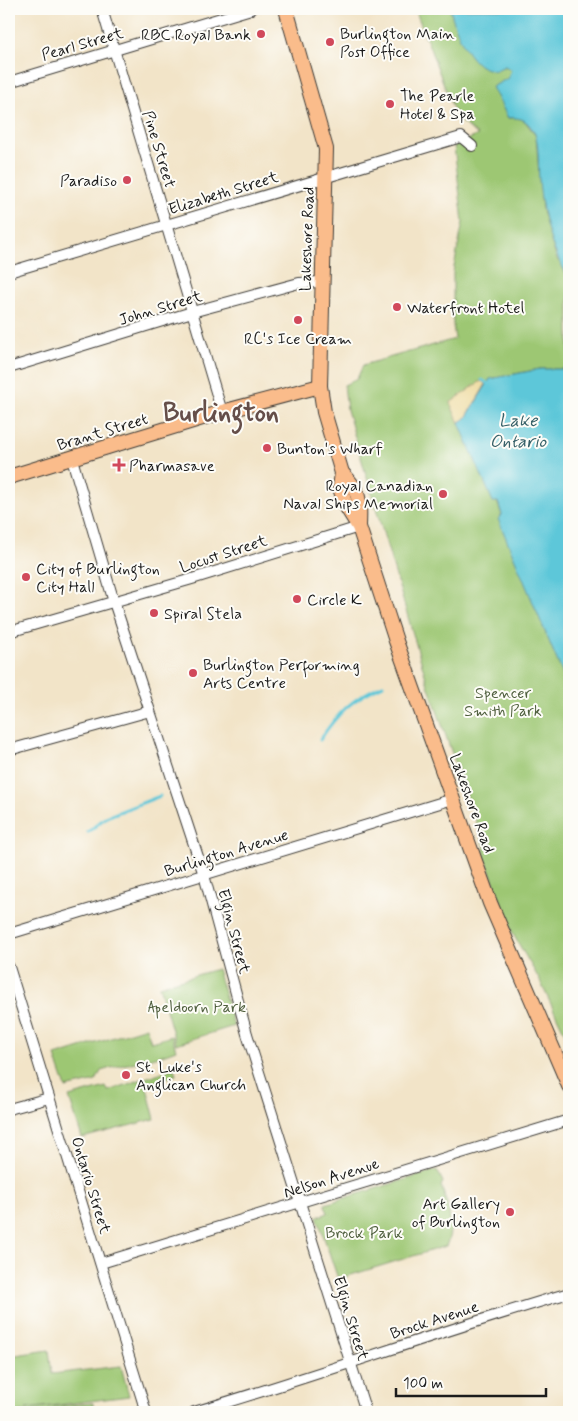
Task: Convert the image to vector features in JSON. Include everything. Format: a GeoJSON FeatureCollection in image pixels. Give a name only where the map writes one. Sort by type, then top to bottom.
{"type":"FeatureCollection","features":[{"type":"Feature","properties":{"kind":"main road","name":"Lakeshore Road"},"geometry":{"type":"LineString","coordinates":[[286,9],[326,148],[321,282],[320,386],[324,412],[342,473],[340,488],[346,506],[359,527],[396,640],[490,903],[569,1086]]}},
{"type":"Feature","properties":{"kind":"main road","name":"Brant Street"},"geometry":{"type":"LineString","coordinates":[[9,477],[222,412],[320,386]]}},
{"type":"Feature","properties":{"kind":"street","name":"Pine Street"},"geometry":{"type":"LineString","coordinates":[[102,9],[222,412]]}},
{"type":"Feature","properties":{"kind":"street","name":"Pearl Street"},"geometry":{"type":"LineString","coordinates":[[9,82],[251,9]]}},
{"type":"Feature","properties":{"kind":"street","name":"Elizabeth Street"},"geometry":{"type":"LineString","coordinates":[[9,272],[461,137],[472,146]]}},
{"type":"Feature","properties":{"kind":"street","name":"John Street"},"geometry":{"type":"LineString","coordinates":[[9,368],[192,312],[298,283],[321,282]]}},
{"type":"Feature","properties":{"kind":"street","name":"Elgin Street"},"geometry":{"type":"LineString","coordinates":[[72,459],[114,602],[204,875],[248,1034],[299,1204],[366,1412]]}},
{"type":"Feature","properties":{"kind":"street","name":"Locust Street"},"geometry":{"type":"LineString","coordinates":[[9,632],[359,527]]}},
{"type":"Feature","properties":{"kind":"street"},"geometry":{"type":"LineString","coordinates":[[9,750],[150,711]]}},
{"type":"Feature","properties":{"kind":"street","name":"Burlington Avenue"},"geometry":{"type":"LineString","coordinates":[[9,934],[453,799]]}},
{"type":"Feature","properties":{"kind":"street","name":"Ontario Street"},"geometry":{"type":"LineString","coordinates":[[9,967],[146,1412]]}},
{"type":"Feature","properties":{"kind":"street"},"geometry":{"type":"LineString","coordinates":[[9,1109],[50,1098]]}},
{"type":"Feature","properties":{"kind":"street","name":"Nelson Avenue"},"geometry":{"type":"LineString","coordinates":[[101,1263],[299,1204],[439,1158],[569,1120]]}},
{"type":"Feature","properties":{"kind":"street","name":"Brock Avenue"},"geometry":{"type":"LineString","coordinates":[[194,1412],[350,1363],[452,1328],[569,1293]]}},
{"type":"Feature","properties":{"kind":"green space","name":"Spencer Smith Park"},"geometry":{"type":"Polygon","coordinates":[[[415,9],[450,9],[462,38],[479,65],[505,66],[511,70],[508,78],[493,87],[508,118],[519,117],[525,121],[536,136],[542,210],[556,257],[569,278],[569,369],[540,369],[490,379],[466,418],[502,515],[499,519],[569,689],[569,1042],[539,979],[513,934],[483,852],[485,847],[428,685],[347,410],[344,385],[357,379],[363,365],[455,339],[453,325],[453,272],[463,222],[454,146],[478,135],[457,119],[415,9]]]}},
{"type":"Feature","properties":{"kind":"green space","name":"Apeldoorn Park"},"geometry":{"type":"Polygon","coordinates":[[[217,969],[234,1026],[176,1044],[159,986],[217,969]]]}},
{"type":"Feature","properties":{"kind":"green space"},"geometry":{"type":"Polygon","coordinates":[[[146,1027],[151,1042],[172,1036],[176,1050],[101,1071],[96,1081],[66,1088],[55,1056],[146,1027]]]}},
{"type":"Feature","properties":{"kind":"green space"},"geometry":{"type":"Polygon","coordinates":[[[174,1068],[176,1075],[146,1084],[155,1119],[82,1138],[69,1097],[106,1087],[108,1091],[174,1068]]]}},
{"type":"Feature","properties":{"kind":"green space","name":"Brock Park"},"geometry":{"type":"Polygon","coordinates":[[[437,1170],[443,1182],[441,1186],[450,1216],[450,1232],[446,1246],[338,1279],[317,1217],[328,1213],[325,1204],[437,1170]]]}},
{"type":"Feature","properties":{"kind":"green space"},"geometry":{"type":"Polygon","coordinates":[[[49,1350],[52,1374],[121,1366],[129,1396],[26,1409],[93,1403],[93,1412],[9,1412],[9,1356],[49,1350]]]}},
{"type":"Feature","properties":{"kind":"sand"},"geometry":{"type":"Polygon","coordinates":[[[481,381],[486,384],[466,418],[459,423],[450,403],[481,381]]]}},
{"type":"Feature","properties":{"kind":"water"},"geometry":{"type":"Polygon","coordinates":[[[450,9],[569,9],[569,278],[552,243],[545,219],[540,193],[538,150],[535,134],[524,121],[518,118],[508,118],[492,87],[508,78],[511,70],[505,66],[494,71],[481,66],[473,60],[460,39],[450,9]]]}},
{"type":"Feature","properties":{"kind":"water","name":"Lake Ontario"},"geometry":{"type":"Polygon","coordinates":[[[540,369],[569,369],[569,689],[498,519],[502,515],[498,502],[493,502],[459,423],[466,418],[490,379],[540,369]]]}},
{"type":"Feature","properties":{"kind":"waterway"},"geometry":{"type":"LineString","coordinates":[[482,380],[487,383]]}},
{"type":"Feature","properties":{"kind":"waterway"},"geometry":{"type":"LineString","coordinates":[[320,740],[333,721],[347,707],[363,695],[383,685]]}},
{"type":"Feature","properties":{"kind":"waterway"},"geometry":{"type":"LineString","coordinates":[[88,832],[106,817],[160,796]]}},
{"type":"Feature","properties":{"kind":"place","name":"RBC Royal Bank"},"geometry":{"type":"Point","coordinates":[261,34]}},
{"type":"Feature","properties":{"kind":"place","name":"Burlington Main Post Office"},"geometry":{"type":"Point","coordinates":[330,42]}},
{"type":"Feature","properties":{"kind":"place","name":"The Pearle Hotel & Spa"},"geometry":{"type":"Point","coordinates":[390,104]}},
{"type":"Feature","properties":{"kind":"place","name":"Paradiso"},"geometry":{"type":"Point","coordinates":[127,180]}},
{"type":"Feature","properties":{"kind":"place","name":"Waterfront Hotel"},"geometry":{"type":"Point","coordinates":[397,307]}},
{"type":"Feature","properties":{"kind":"place","name":"RC's Ice Cream"},"geometry":{"type":"Point","coordinates":[298,320]}},
{"type":"Feature","properties":{"kind":"place","name":"Bunton's Wharf"},"geometry":{"type":"Point","coordinates":[267,448]}},
{"type":"Feature","properties":{"kind":"place","name":"Pharmasave"},"geometry":{"type":"Point","coordinates":[119,465]}},
{"type":"Feature","properties":{"kind":"place","name":"Royal Canadian Naval Ships Memorial"},"geometry":{"type":"Point","coordinates":[443,494]}},
{"type":"Feature","properties":{"kind":"place","name":"City of Burlington City Hall"},"geometry":{"type":"Point","coordinates":[26,577]}},
{"type":"Feature","properties":{"kind":"place","name":"Circle K"},"geometry":{"type":"Point","coordinates":[297,599]}},
{"type":"Feature","properties":{"kind":"place","name":"Spiral Stela"},"geometry":{"type":"Point","coordinates":[154,613]}},
{"type":"Feature","properties":{"kind":"place","name":"Burlington Performing Arts Centre"},"geometry":{"type":"Point","coordinates":[193,673]}},
{"type":"Feature","properties":{"kind":"place","name":"St. Luke's Anglican Church"},"geometry":{"type":"Point","coordinates":[126,1075]}},
{"type":"Feature","properties":{"kind":"place","name":"Art Gallery of Burlington"},"geometry":{"type":"Point","coordinates":[510,1212]}},
{"type":"Feature","properties":{"kind":"district","name":"Burlington"},"geometry":{"type":"Point","coordinates":[221,412]}}]}
